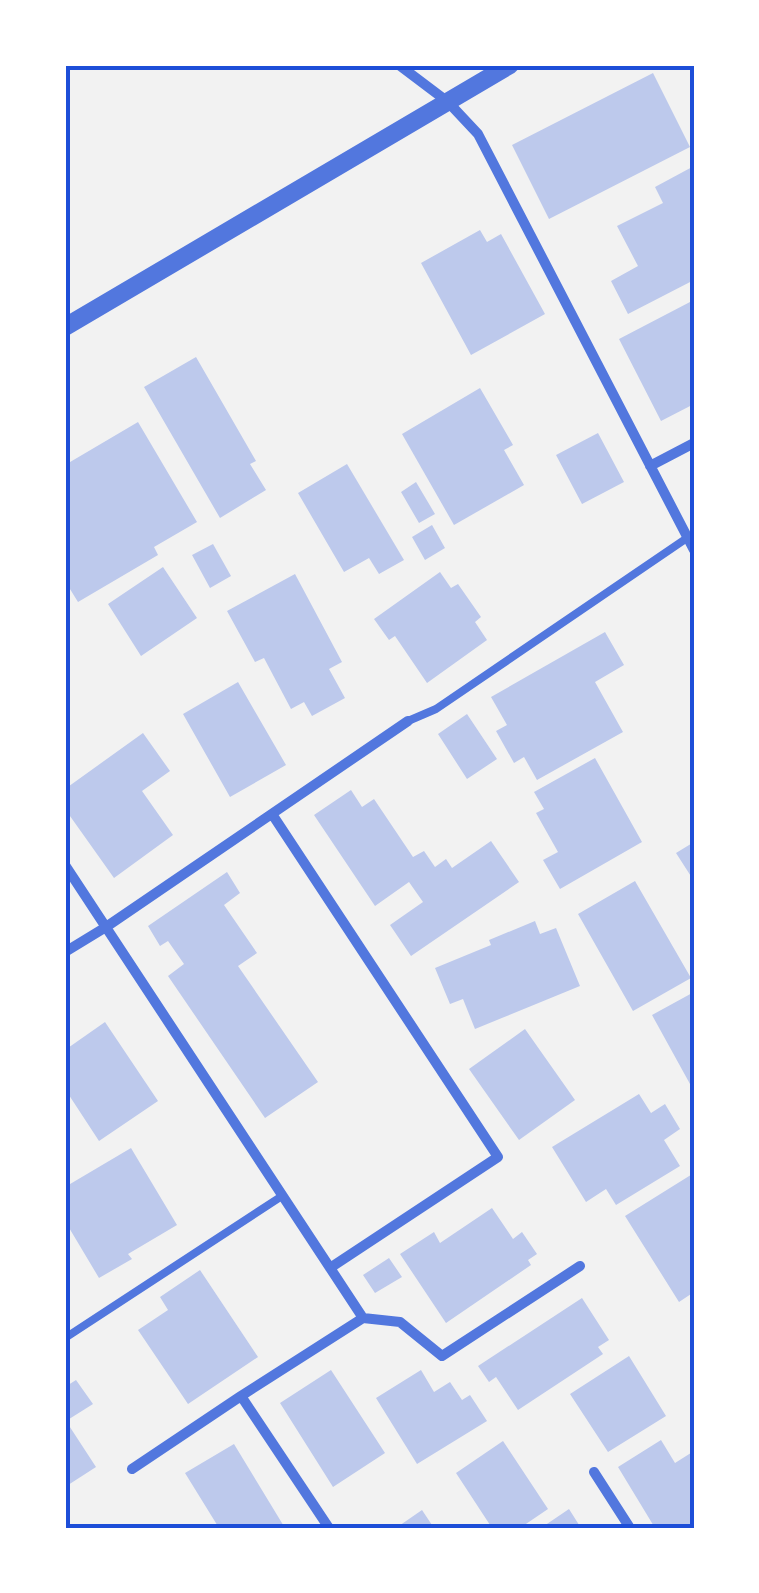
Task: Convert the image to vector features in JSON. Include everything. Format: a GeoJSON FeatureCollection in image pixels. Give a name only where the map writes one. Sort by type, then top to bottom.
{"type":"FeatureCollection","features":[{"type":"Feature","properties":{"kind":"street"},"geometry":{"type":"LineString","coordinates":[[400,65],[448,102],[478,134],[694,550]]}},
{"type":"Feature","properties":{"kind":"street"},"geometry":{"type":"LineString","coordinates":[[65,327],[510,65]]}},
{"type":"Feature","properties":{"kind":"street"},"geometry":{"type":"LineString","coordinates":[[650,466],[694,443]]}},
{"type":"Feature","properties":{"kind":"street"},"geometry":{"type":"LineString","coordinates":[[65,952],[408,722]]}},
{"type":"Feature","properties":{"kind":"street"},"geometry":{"type":"LineString","coordinates":[[272,814],[498,1157],[330,1268]]}},
{"type":"Feature","properties":{"kind":"street"},"geometry":{"type":"LineString","coordinates":[[65,865],[363,1318]]}},
{"type":"Feature","properties":{"kind":"street"},"geometry":{"type":"LineString","coordinates":[[132,1469],[363,1318],[400,1322],[442,1356],[580,1266]]}},
{"type":"Feature","properties":{"kind":"street"},"geometry":{"type":"LineString","coordinates":[[241,1396],[329,1528]]}},
{"type":"Feature","properties":{"kind":"street"},"geometry":{"type":"LineString","coordinates":[[594,1472],[630,1528]]}},
{"type":"Feature","properties":{"kind":"lane"},"geometry":{"type":"LineString","coordinates":[[408,722],[436,709],[687,538]]}},
{"type":"Feature","properties":{"kind":"lane"},"geometry":{"type":"LineString","coordinates":[[65,1338],[282,1196]]}},
{"type":"Feature","properties":{"kind":"building"},"geometry":{"type":"Polygon","coordinates":[[[653,73],[690,147],[549,219],[512,145],[653,73]]]}},
{"type":"Feature","properties":{"kind":"building"},"geometry":{"type":"Polygon","coordinates":[[[694,166],[694,280],[628,314],[611,281],[638,266],[617,226],[663,203],[655,187],[694,166]]]}},
{"type":"Feature","properties":{"kind":"building"},"geometry":{"type":"Polygon","coordinates":[[[480,230],[487,242],[501,234],[545,314],[471,355],[421,263],[480,230]]]}},
{"type":"Feature","properties":{"kind":"building"},"geometry":{"type":"Polygon","coordinates":[[[690,302],[694,309],[694,404],[661,421],[619,339],[690,302]]]}},
{"type":"Feature","properties":{"kind":"building"},"geometry":{"type":"Polygon","coordinates":[[[196,357],[256,461],[250,464],[266,490],[220,518],[144,387],[196,357]]]}},
{"type":"Feature","properties":{"kind":"building"},"geometry":{"type":"Polygon","coordinates":[[[480,388],[513,445],[504,450],[524,485],[454,525],[402,434],[480,388]]]}},
{"type":"Feature","properties":{"kind":"building"},"geometry":{"type":"Polygon","coordinates":[[[138,422],[197,522],[154,547],[158,555],[78,602],[65,581],[65,465],[138,422]]]}},
{"type":"Feature","properties":{"kind":"building"},"geometry":{"type":"Polygon","coordinates":[[[598,433],[624,482],[582,504],[556,455],[598,433]]]}},
{"type":"Feature","properties":{"kind":"building"},"geometry":{"type":"Polygon","coordinates":[[[347,464],[404,560],[379,574],[369,558],[344,572],[298,493],[347,464]]]}},
{"type":"Feature","properties":{"kind":"building"},"geometry":{"type":"Polygon","coordinates":[[[416,482],[435,514],[419,523],[401,492],[416,482]]]}},
{"type":"Feature","properties":{"kind":"building"},"geometry":{"type":"Polygon","coordinates":[[[432,525],[445,548],[425,560],[412,537],[432,525]]]}},
{"type":"Feature","properties":{"kind":"building"},"geometry":{"type":"Polygon","coordinates":[[[213,544],[231,576],[210,588],[192,555],[213,544]]]}},
{"type":"Feature","properties":{"kind":"building"},"geometry":{"type":"Polygon","coordinates":[[[163,567],[197,618],[141,656],[108,604],[163,567]]]}},
{"type":"Feature","properties":{"kind":"building"},"geometry":{"type":"Polygon","coordinates":[[[440,572],[451,588],[458,584],[481,617],[475,622],[487,640],[427,683],[395,636],[389,640],[374,619],[440,572]]]}},
{"type":"Feature","properties":{"kind":"building"},"geometry":{"type":"Polygon","coordinates":[[[295,574],[342,662],[329,669],[345,698],[312,716],[304,702],[291,709],[264,658],[255,662],[227,611],[295,574]]]}},
{"type":"Feature","properties":{"kind":"building"},"geometry":{"type":"Polygon","coordinates":[[[605,632],[624,665],[595,682],[623,732],[537,780],[524,757],[514,763],[496,731],[507,725],[491,697],[605,632]]]}},
{"type":"Feature","properties":{"kind":"building"},"geometry":{"type":"Polygon","coordinates":[[[238,682],[286,765],[230,797],[183,714],[238,682]]]}},
{"type":"Feature","properties":{"kind":"building"},"geometry":{"type":"Polygon","coordinates":[[[467,714],[497,759],[467,779],[438,734],[467,714]]]}},
{"type":"Feature","properties":{"kind":"building"},"geometry":{"type":"Polygon","coordinates":[[[143,733],[170,771],[142,791],[173,835],[114,878],[65,809],[65,789],[143,733]]]}},
{"type":"Feature","properties":{"kind":"building"},"geometry":{"type":"Polygon","coordinates":[[[595,758],[642,842],[560,889],[543,860],[558,852],[536,813],[544,809],[534,792],[595,758]]]}},
{"type":"Feature","properties":{"kind":"building"},"geometry":{"type":"Polygon","coordinates":[[[351,790],[362,807],[374,799],[413,857],[424,851],[435,867],[446,859],[452,868],[491,841],[519,882],[411,956],[390,925],[423,902],[409,882],[375,906],[314,815],[351,790]]]}},
{"type":"Feature","properties":{"kind":"building"},"geometry":{"type":"Polygon","coordinates":[[[694,842],[694,881],[676,853],[694,842]]]}},
{"type":"Feature","properties":{"kind":"building"},"geometry":{"type":"Polygon","coordinates":[[[227,872],[240,893],[224,905],[257,953],[238,966],[318,1082],[265,1118],[168,976],[184,964],[168,941],[160,946],[148,926],[227,872]]]}},
{"type":"Feature","properties":{"kind":"building"},"geometry":{"type":"Polygon","coordinates":[[[635,881],[691,978],[633,1011],[578,914],[635,881]]]}},
{"type":"Feature","properties":{"kind":"building"},"geometry":{"type":"Polygon","coordinates":[[[535,921],[540,934],[556,928],[580,986],[475,1029],[463,999],[450,1004],[435,968],[491,945],[489,940],[535,921]]]}},
{"type":"Feature","properties":{"kind":"building"},"geometry":{"type":"Polygon","coordinates":[[[694,992],[694,1082],[690,1084],[652,1015],[694,992]]]}},
{"type":"Feature","properties":{"kind":"building"},"geometry":{"type":"Polygon","coordinates":[[[105,1022],[158,1101],[99,1141],[65,1089],[65,1050],[105,1022]]]}},
{"type":"Feature","properties":{"kind":"building"},"geometry":{"type":"Polygon","coordinates":[[[525,1029],[575,1100],[519,1140],[469,1069],[525,1029]]]}},
{"type":"Feature","properties":{"kind":"building"},"geometry":{"type":"Polygon","coordinates":[[[639,1094],[651,1113],[665,1104],[680,1129],[664,1140],[680,1166],[616,1205],[606,1189],[586,1202],[552,1147],[639,1094]]]}},
{"type":"Feature","properties":{"kind":"building"},"geometry":{"type":"Polygon","coordinates":[[[131,1148],[177,1225],[128,1254],[132,1259],[99,1278],[65,1221],[65,1187],[131,1148]]]}},
{"type":"Feature","properties":{"kind":"building"},"geometry":{"type":"Polygon","coordinates":[[[694,1173],[694,1292],[679,1302],[625,1216],[694,1173]]]}},
{"type":"Feature","properties":{"kind":"building"},"geometry":{"type":"Polygon","coordinates":[[[492,1208],[513,1239],[522,1232],[537,1254],[528,1260],[531,1265],[446,1323],[400,1254],[434,1232],[440,1243],[492,1208]]]}},
{"type":"Feature","properties":{"kind":"building"},"geometry":{"type":"Polygon","coordinates":[[[389,1258],[402,1277],[375,1293],[363,1275],[389,1258]]]}},
{"type":"Feature","properties":{"kind":"building"},"geometry":{"type":"Polygon","coordinates":[[[200,1270],[258,1357],[188,1404],[138,1330],[168,1310],[160,1297],[200,1270]]]}},
{"type":"Feature","properties":{"kind":"building"},"geometry":{"type":"Polygon","coordinates":[[[582,1298],[609,1340],[598,1347],[603,1354],[518,1410],[496,1377],[489,1382],[478,1366],[582,1298]]]}},
{"type":"Feature","properties":{"kind":"building"},"geometry":{"type":"Polygon","coordinates":[[[629,1356],[666,1416],[608,1452],[570,1394],[629,1356]]]}},
{"type":"Feature","properties":{"kind":"building"},"geometry":{"type":"Polygon","coordinates":[[[331,1370],[385,1453],[333,1487],[280,1403],[331,1370]]]}},
{"type":"Feature","properties":{"kind":"building"},"geometry":{"type":"Polygon","coordinates":[[[421,1370],[434,1392],[450,1382],[462,1400],[470,1395],[487,1421],[417,1464],[376,1398],[421,1370]]]}},
{"type":"Feature","properties":{"kind":"building"},"geometry":{"type":"Polygon","coordinates":[[[76,1380],[93,1404],[66,1421],[96,1467],[65,1487],[65,1387],[76,1380]]]}},
{"type":"Feature","properties":{"kind":"building"},"geometry":{"type":"Polygon","coordinates":[[[661,1440],[675,1463],[694,1451],[694,1525],[690,1528],[655,1528],[618,1467],[661,1440]]]}},
{"type":"Feature","properties":{"kind":"building"},"geometry":{"type":"Polygon","coordinates":[[[503,1441],[548,1509],[520,1528],[492,1528],[456,1473],[503,1441]]]}},
{"type":"Feature","properties":{"kind":"building"},"geometry":{"type":"Polygon","coordinates":[[[234,1444],[285,1528],[219,1528],[185,1473],[234,1444]]]}},
{"type":"Feature","properties":{"kind":"building"},"geometry":{"type":"Polygon","coordinates":[[[569,1509],[581,1528],[541,1528],[569,1509]]]}},
{"type":"Feature","properties":{"kind":"building"},"geometry":{"type":"Polygon","coordinates":[[[422,1510],[434,1528],[396,1528],[422,1510]]]}}]}
